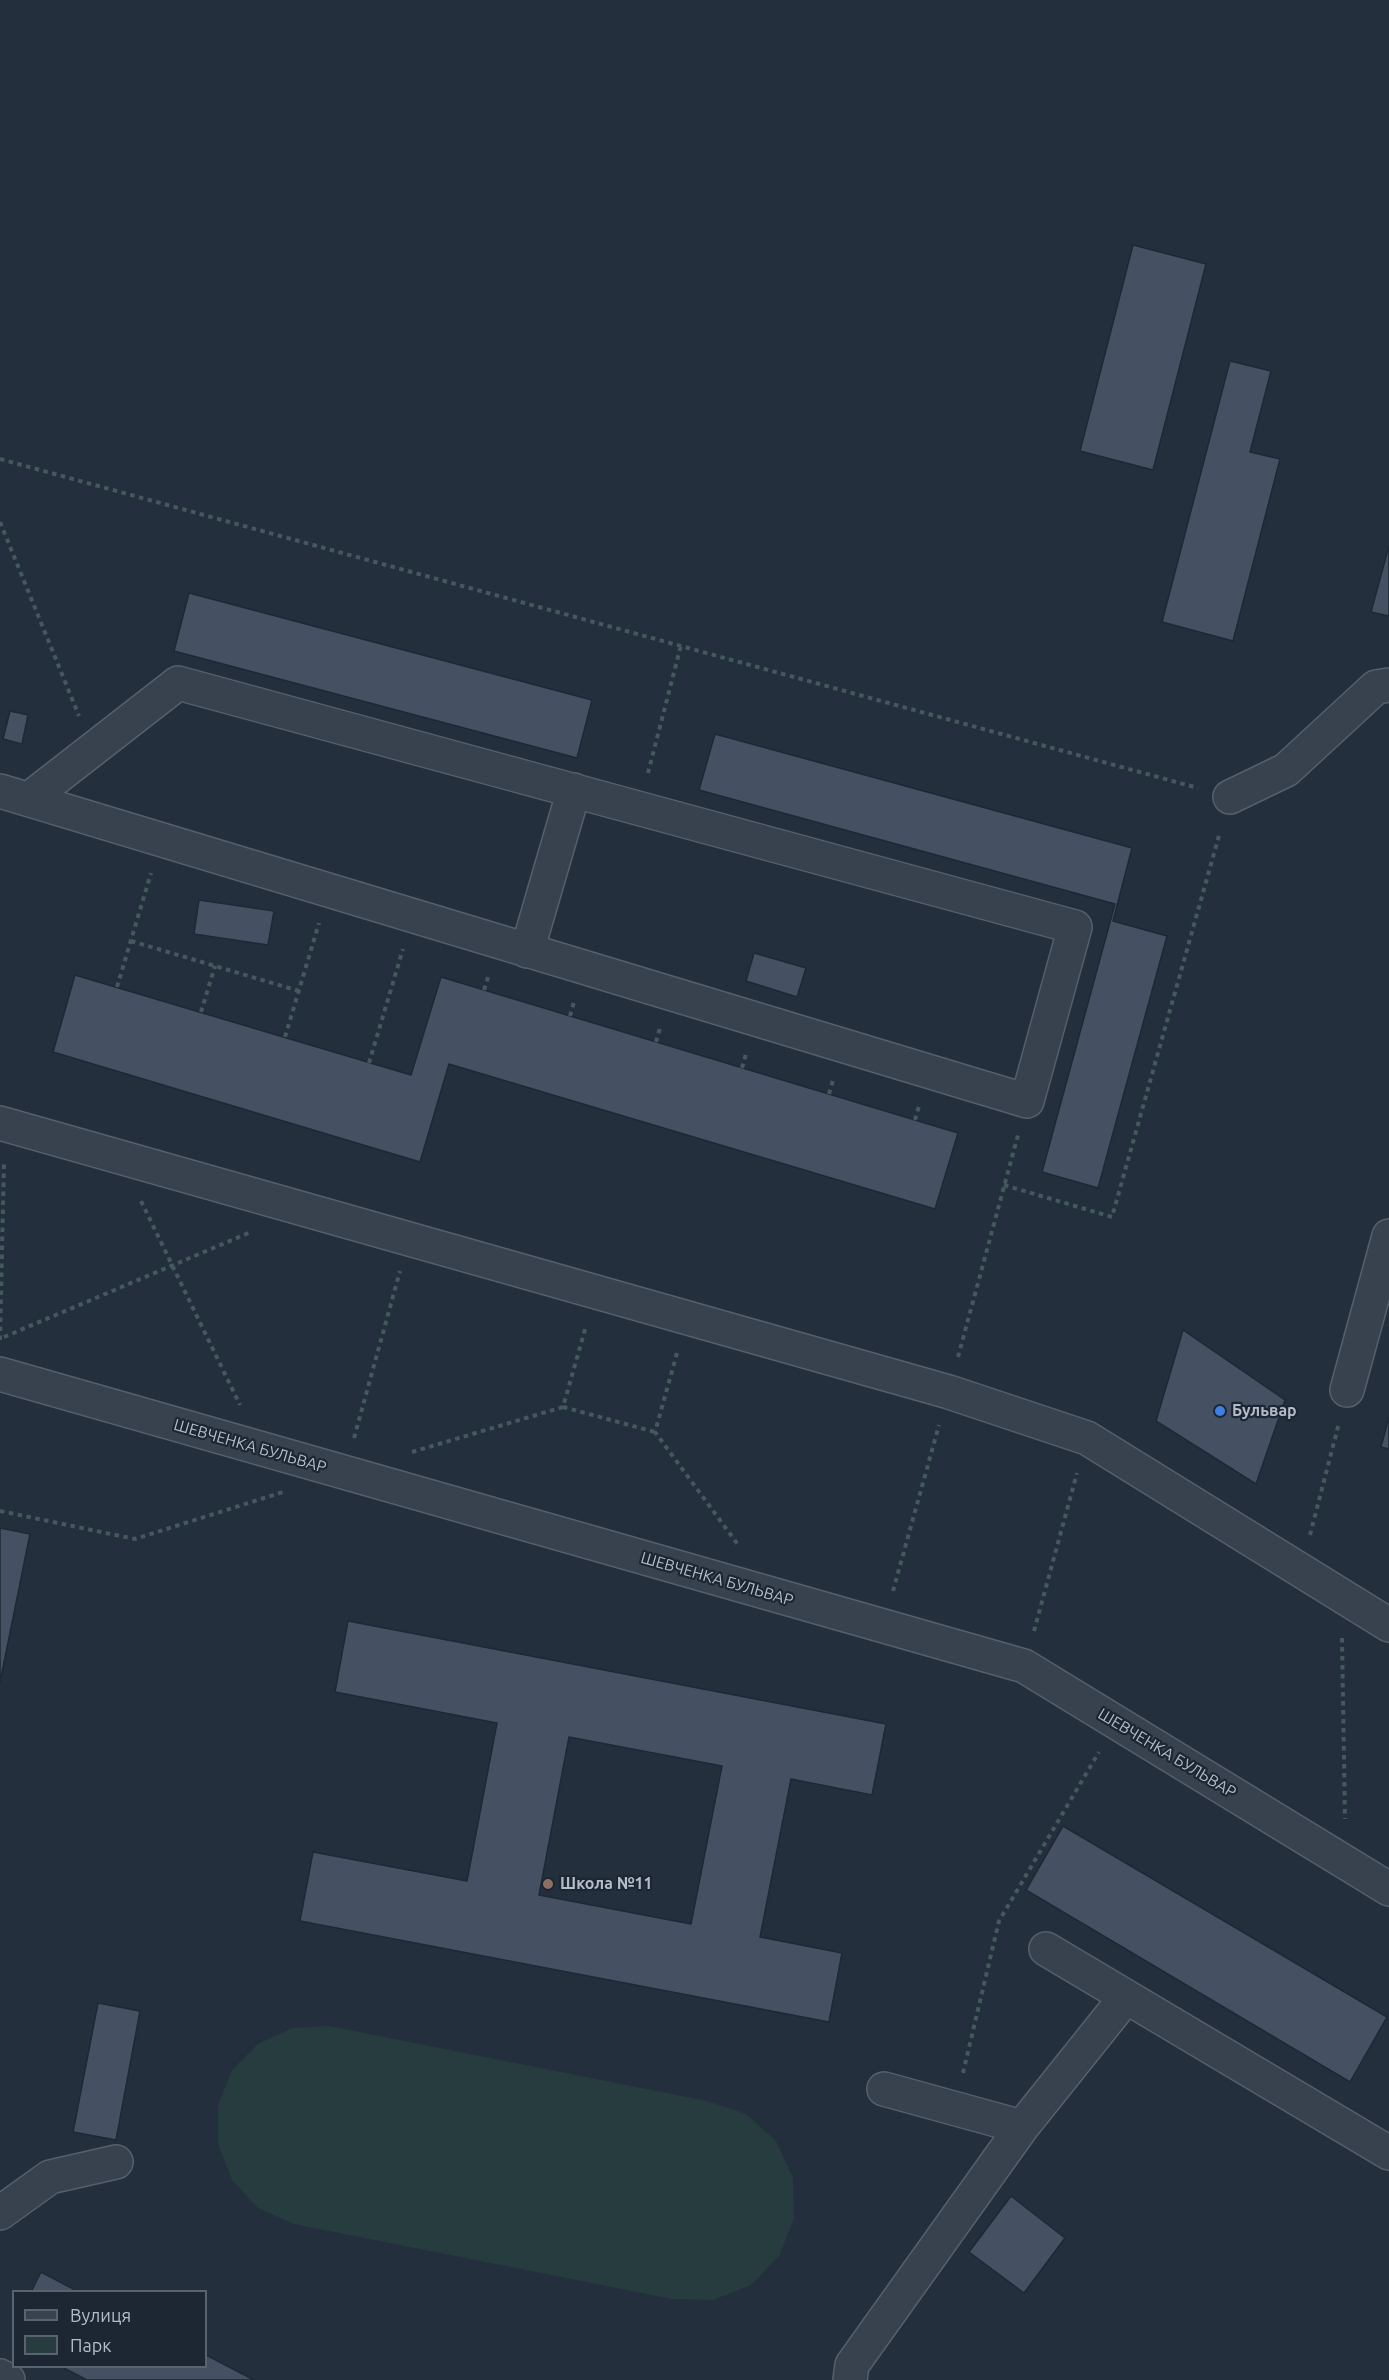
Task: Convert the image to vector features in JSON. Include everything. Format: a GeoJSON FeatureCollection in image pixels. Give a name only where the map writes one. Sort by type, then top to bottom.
{"type":"FeatureCollection","features":[{"type":"Feature","properties":{"kind":"street"},"geometry":{"type":"LineString","coordinates":[[177,682],[1075,927],[1027,1101],[14,795],[93,750],[177,682]]}},
{"type":"Feature","properties":{"kind":"street"},"geometry":{"type":"LineString","coordinates":[[1230,797],[1286,770],[1376,687],[1389,685]]}},
{"type":"Feature","properties":{"kind":"street"},"geometry":{"type":"LineString","coordinates":[[527,951],[574,790]]}},
{"type":"Feature","properties":{"kind":"street"},"geometry":{"type":"LineString","coordinates":[[2,1124],[949,1392],[1087,1438],[1389,1625]]}},
{"type":"Feature","properties":{"kind":"street"},"geometry":{"type":"LineString","coordinates":[[1347,1390],[1389,1236]]}},
{"type":"Feature","properties":{"kind":"street","name":"ШЕВЧЕНКА БУЛЬВАР"},"geometry":{"type":"LineString","coordinates":[[0,1374],[1024,1666],[1389,1889]]}},
{"type":"Feature","properties":{"kind":"street"},"geometry":{"type":"LineString","coordinates":[[1046,1949],[1389,2153]]}},
{"type":"Feature","properties":{"kind":"street"},"geometry":{"type":"LineString","coordinates":[[850,2380],[852,2365],[1022,2127],[1126,1997]]}},
{"type":"Feature","properties":{"kind":"street"},"geometry":{"type":"LineString","coordinates":[[885,2089],[1022,2127]]}},
{"type":"Feature","properties":{"kind":"street"},"geometry":{"type":"LineString","coordinates":[[0,2212],[50,2177],[116,2162]]}},
{"type":"Feature","properties":{"kind":"street"},"geometry":{"type":"LineString","coordinates":[[0,2376],[8,2380]]}},
{"type":"Feature","properties":{"kind":"path"},"geometry":{"type":"LineString","coordinates":[[0,459],[1230,797],[1112,1217],[1004,1185]]}},
{"type":"Feature","properties":{"kind":"path"},"geometry":{"type":"LineString","coordinates":[[0,522],[93,750]]}},
{"type":"Feature","properties":{"kind":"path"},"geometry":{"type":"LineString","coordinates":[[639,808],[681,645]]}},
{"type":"Feature","properties":{"kind":"path"},"geometry":{"type":"LineString","coordinates":[[117,987],[161,841]]}},
{"type":"Feature","properties":{"kind":"path"},"geometry":{"type":"LineString","coordinates":[[285,1037],[329,892]]}},
{"type":"Feature","properties":{"kind":"path"},"geometry":{"type":"LineString","coordinates":[[369,1063],[413,917]]}},
{"type":"Feature","properties":{"kind":"path"},"geometry":{"type":"LineString","coordinates":[[131,941],[299,991]]}},
{"type":"Feature","properties":{"kind":"path"},"geometry":{"type":"LineString","coordinates":[[201,1012],[215,966]]}},
{"type":"Feature","properties":{"kind":"path"},"geometry":{"type":"LineString","coordinates":[[0,1347],[2,1124]]}},
{"type":"Feature","properties":{"kind":"path"},"geometry":{"type":"LineString","coordinates":[[120,1157],[262,1449]]}},
{"type":"Feature","properties":{"kind":"path"},"geometry":{"type":"LineString","coordinates":[[0,1339],[303,1209]]}},
{"type":"Feature","properties":{"kind":"path"},"geometry":{"type":"LineString","coordinates":[[345,1473],[408,1239]]}},
{"type":"Feature","properties":{"kind":"path"},"geometry":{"type":"LineString","coordinates":[[563,1407],[596,1292]]}},
{"type":"Feature","properties":{"kind":"path"},"geometry":{"type":"LineString","coordinates":[[655,1431],[687,1318]]}},
{"type":"Feature","properties":{"kind":"path"},"geometry":{"type":"LineString","coordinates":[[1301,1570],[1347,1390]]}},
{"type":"Feature","properties":{"kind":"path"},"geometry":{"type":"LineString","coordinates":[[402,1455],[563,1407],[655,1431],[740,1547]]}},
{"type":"Feature","properties":{"kind":"path"},"geometry":{"type":"LineString","coordinates":[[1024,1666],[1087,1438]]}},
{"type":"Feature","properties":{"kind":"path"},"geometry":{"type":"LineString","coordinates":[[0,1511],[135,1539],[290,1490]]}},
{"type":"Feature","properties":{"kind":"path"},"geometry":{"type":"LineString","coordinates":[[1341,1595],[1346,1863]]}},
{"type":"Feature","properties":{"kind":"path"},"geometry":{"type":"LineString","coordinates":[[954,2108],[999,1921],[1116,1723]]}},
{"type":"Feature","properties":{"kind":"green space"},"geometry":{"type":"Polygon","coordinates":[[[329,2026],[707,2101],[746,2114],[776,2141],[793,2178],[794,2219],[779,2256],[751,2285],[713,2300],[672,2299],[294,2224],[258,2208],[232,2180],[218,2144],[218,2105],[232,2070],[258,2044],[292,2028],[329,2026]]]}},
{"type":"Feature","properties":{"kind":"building"},"geometry":{"type":"Polygon","coordinates":[[[1133,245],[1206,264],[1153,470],[1080,451],[1133,245]]]}},
{"type":"Feature","properties":{"kind":"building"},"geometry":{"type":"Polygon","coordinates":[[[1230,361],[1271,371],[1250,452],[1280,459],[1233,641],[1162,622],[1230,361]]]}},
{"type":"Feature","properties":{"kind":"building"},"geometry":{"type":"Polygon","coordinates":[[[1389,546],[1389,616],[1371,612],[1389,546]]]}},
{"type":"Feature","properties":{"kind":"building"},"geometry":{"type":"Polygon","coordinates":[[[189,593],[592,700],[577,758],[174,651],[189,593]]]}},
{"type":"Feature","properties":{"kind":"building"},"geometry":{"type":"Polygon","coordinates":[[[10,711],[28,715],[22,744],[3,739],[10,711]]]}},
{"type":"Feature","properties":{"kind":"building"},"geometry":{"type":"Polygon","coordinates":[[[715,734],[1132,848],[1113,921],[1167,936],[1098,1188],[1042,1172],[1115,904],[699,790],[715,734]]]}},
{"type":"Feature","properties":{"kind":"building"},"geometry":{"type":"Polygon","coordinates":[[[199,900],[274,911],[268,945],[194,934],[199,900]]]}},
{"type":"Feature","properties":{"kind":"building"},"geometry":{"type":"Polygon","coordinates":[[[754,953],[806,968],[797,997],[746,981],[754,953]]]}},
{"type":"Feature","properties":{"kind":"building"},"geometry":{"type":"Polygon","coordinates":[[[75,975],[411,1075],[441,977],[958,1133],[935,1209],[449,1064],[420,1162],[53,1052],[75,975]]]}},
{"type":"Feature","properties":{"kind":"building","name":"Бульвар"},"geometry":{"type":"Polygon","coordinates":[[[1183,1330],[1285,1400],[1256,1484],[1156,1421],[1183,1330]]]}},
{"type":"Feature","properties":{"kind":"building"},"geometry":{"type":"Polygon","coordinates":[[[1389,1417],[1389,1449],[1381,1447],[1389,1417]]]}},
{"type":"Feature","properties":{"kind":"building"},"geometry":{"type":"Polygon","coordinates":[[[0,1528],[30,1534],[0,1682],[0,1528]]]}},
{"type":"Feature","properties":{"kind":"building"},"geometry":{"type":"Polygon","coordinates":[[[348,1621],[886,1724],[872,1795],[791,1779],[760,1937],[842,1953],[829,2022],[300,1921],[313,1852],[467,1881],[497,1723],[335,1692],[348,1621]],[[569,1737],[539,1895],[691,1924],[722,1766],[569,1737]]]}},
{"type":"Feature","properties":{"kind":"building"},"geometry":{"type":"Polygon","coordinates":[[[1063,1826],[1387,2017],[1350,2082],[1026,1890],[1063,1826]]]}},
{"type":"Feature","properties":{"kind":"building"},"geometry":{"type":"Polygon","coordinates":[[[98,2003],[140,2011],[116,2140],[73,2132],[98,2003]]]}},
{"type":"Feature","properties":{"kind":"building"},"geometry":{"type":"Polygon","coordinates":[[[1011,2196],[1065,2238],[1024,2293],[969,2252],[1011,2196]]]}},
{"type":"Feature","properties":{"kind":"building"},"geometry":{"type":"Polygon","coordinates":[[[41,2272],[75,2290],[32,2290],[41,2272]]]}},
{"type":"Feature","properties":{"kind":"building"},"geometry":{"type":"Polygon","coordinates":[[[207,2356],[254,2380],[87,2380],[64,2368],[207,2368],[207,2356]]]}},
{"type":"Feature","properties":{"kind":"place","name":"Бульвар"},"geometry":{"type":"Point","coordinates":[1220,1411]}},
{"type":"Feature","properties":{"kind":"place","name":"Школа №11"},"geometry":{"type":"Point","coordinates":[548,1884]}}]}
